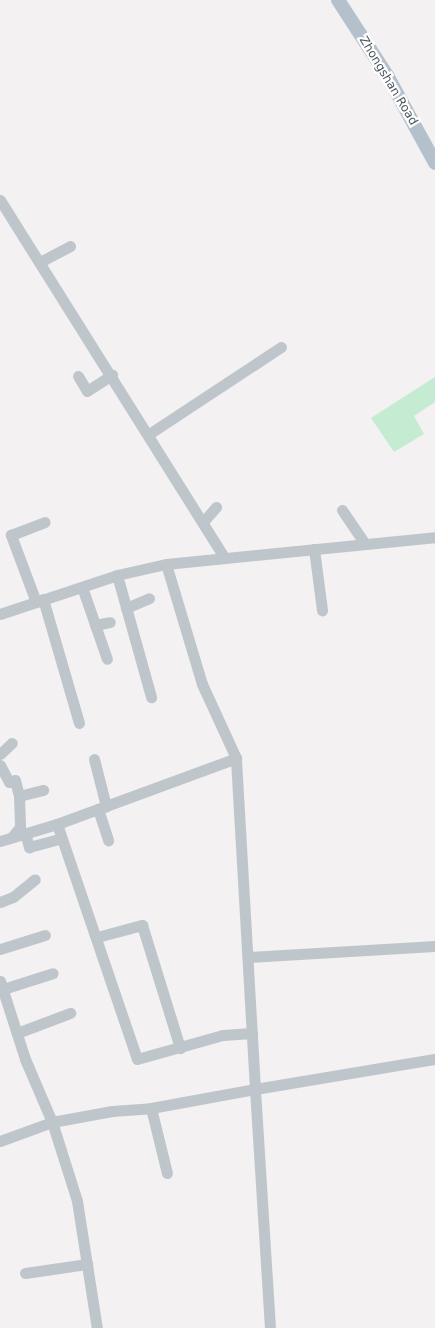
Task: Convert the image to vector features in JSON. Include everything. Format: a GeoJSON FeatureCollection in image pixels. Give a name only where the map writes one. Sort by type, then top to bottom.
{"type":"FeatureCollection","features":[{"type":"Feature","properties":{"kind":"main road","name":"Zhongshan Road"},"geometry":{"type":"LineString","coordinates":[[338,0],[388,77],[435,164]]}},
{"type":"Feature","properties":{"kind":"street"},"geometry":{"type":"LineString","coordinates":[[0,200],[112,375],[224,557]]}},
{"type":"Feature","properties":{"kind":"street"},"geometry":{"type":"LineString","coordinates":[[40,262],[70,246]]}},
{"type":"Feature","properties":{"kind":"street"},"geometry":{"type":"LineString","coordinates":[[149,434],[281,347]]}},
{"type":"Feature","properties":{"kind":"street"},"geometry":{"type":"LineString","coordinates":[[78,376],[87,391],[112,375]]}},
{"type":"Feature","properties":{"kind":"street"},"geometry":{"type":"LineString","coordinates":[[203,522],[216,507]]}},
{"type":"Feature","properties":{"kind":"street"},"geometry":{"type":"LineString","coordinates":[[342,510],[365,544]]}},
{"type":"Feature","properties":{"kind":"street"},"geometry":{"type":"LineString","coordinates":[[45,522],[11,536],[40,600],[79,723]]}},
{"type":"Feature","properties":{"kind":"street"},"geometry":{"type":"LineString","coordinates":[[0,614],[117,576],[166,564],[435,537]]}},
{"type":"Feature","properties":{"kind":"street"},"geometry":{"type":"LineString","coordinates":[[314,549],[322,610]]}},
{"type":"Feature","properties":{"kind":"street"},"geometry":{"type":"LineString","coordinates":[[166,564],[202,684],[236,758],[270,1328]]}},
{"type":"Feature","properties":{"kind":"street"},"geometry":{"type":"LineString","coordinates":[[117,576],[151,697]]}},
{"type":"Feature","properties":{"kind":"street"},"geometry":{"type":"LineString","coordinates":[[82,587],[107,659]]}},
{"type":"Feature","properties":{"kind":"street"},"geometry":{"type":"LineString","coordinates":[[126,608],[149,598]]}},
{"type":"Feature","properties":{"kind":"street"},"geometry":{"type":"LineString","coordinates":[[96,625],[110,622]]}},
{"type":"Feature","properties":{"kind":"street"},"geometry":{"type":"LineString","coordinates":[[0,754],[12,743]]}},
{"type":"Feature","properties":{"kind":"street"},"geometry":{"type":"LineString","coordinates":[[94,758],[108,840]]}},
{"type":"Feature","properties":{"kind":"street"},"geometry":{"type":"LineString","coordinates":[[0,840],[57,824],[236,758]]}},
{"type":"Feature","properties":{"kind":"street"},"geometry":{"type":"LineString","coordinates":[[0,766],[8,782],[15,780],[19,796],[20,827],[12,837]]}},
{"type":"Feature","properties":{"kind":"street"},"geometry":{"type":"LineString","coordinates":[[19,796],[43,790]]}},
{"type":"Feature","properties":{"kind":"street"},"geometry":{"type":"LineString","coordinates":[[57,824],[137,1059],[223,1035],[252,1034]]}},
{"type":"Feature","properties":{"kind":"street"},"geometry":{"type":"LineString","coordinates":[[25,834],[29,847],[56,840]]}},
{"type":"Feature","properties":{"kind":"street"},"geometry":{"type":"LineString","coordinates":[[0,902],[14,897],[35,879]]}},
{"type":"Feature","properties":{"kind":"street"},"geometry":{"type":"LineString","coordinates":[[97,937],[142,925],[180,1048]]}},
{"type":"Feature","properties":{"kind":"street"},"geometry":{"type":"LineString","coordinates":[[0,950],[45,934]]}},
{"type":"Feature","properties":{"kind":"street"},"geometry":{"type":"LineString","coordinates":[[248,957],[435,946]]}},
{"type":"Feature","properties":{"kind":"street"},"geometry":{"type":"LineString","coordinates":[[53,973],[1,985],[17,1033],[52,1122],[77,1201],[97,1328]]}},
{"type":"Feature","properties":{"kind":"street"},"geometry":{"type":"LineString","coordinates":[[17,1033],[70,1013]]}},
{"type":"Feature","properties":{"kind":"street"},"geometry":{"type":"LineString","coordinates":[[0,1141],[52,1122],[112,1111],[151,1108],[435,1059]]}},
{"type":"Feature","properties":{"kind":"street"},"geometry":{"type":"LineString","coordinates":[[151,1108],[167,1173]]}},
{"type":"Feature","properties":{"kind":"street"},"geometry":{"type":"LineString","coordinates":[[25,1273],[87,1264]]}},
{"type":"Feature","properties":{"kind":"green space"},"geometry":{"type":"Polygon","coordinates":[[[435,377],[435,402],[414,416],[424,434],[394,452],[371,418],[435,377]]]}}]}
